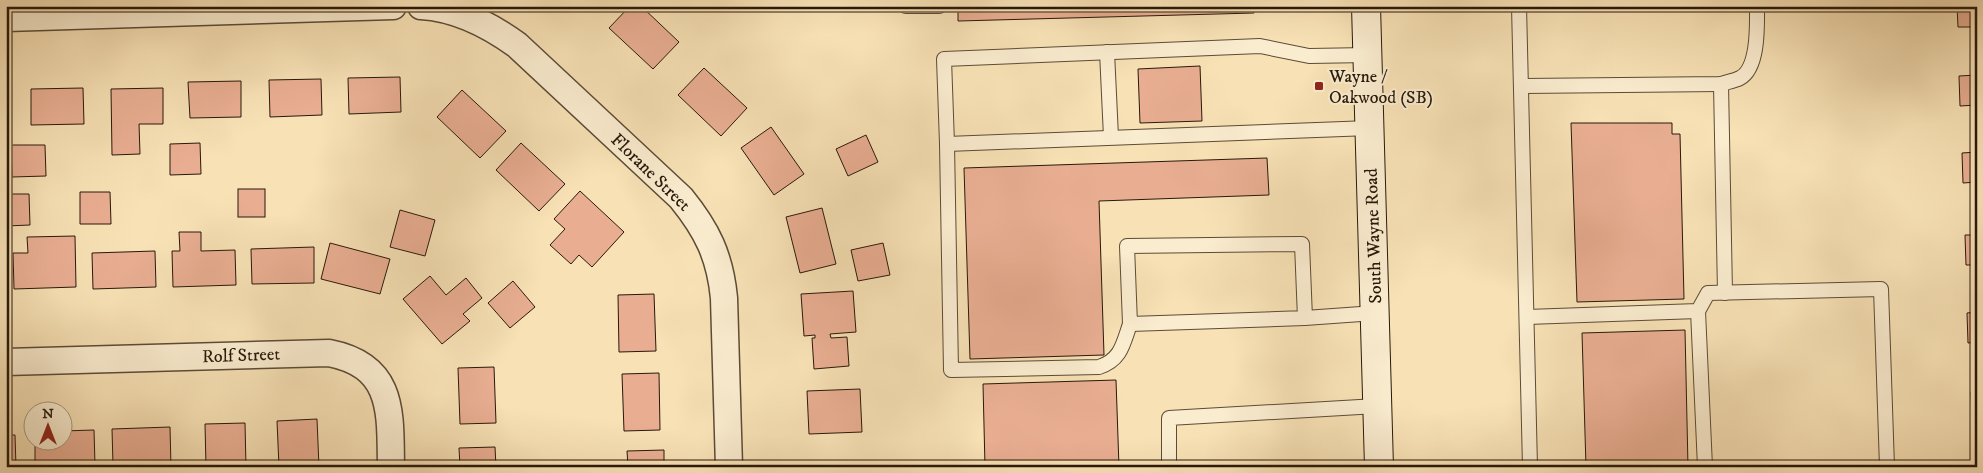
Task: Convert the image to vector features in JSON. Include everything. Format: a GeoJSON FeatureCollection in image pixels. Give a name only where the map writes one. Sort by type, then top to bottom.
{"type":"FeatureCollection","features":[{"type":"Feature","properties":{"kind":"main road","name":"South Wayne Road"},"geometry":{"type":"LineString","coordinates":[[1366,6],[1379,467]]}},
{"type":"Feature","properties":{"kind":"street"},"geometry":{"type":"LineString","coordinates":[[6,18],[393,6]]}},
{"type":"Feature","properties":{"kind":"street","name":"Florane Street"},"geometry":{"type":"LineString","coordinates":[[421,6],[460,13],[493,28],[517,45],[681,198],[700,221],[713,247],[722,276],[730,467]]}},
{"type":"Feature","properties":{"kind":"street","name":"Rolf Street"},"geometry":{"type":"LineString","coordinates":[[6,362],[329,353],[343,356],[367,368],[375,376],[383,391],[390,409],[391,467]]}},
{"type":"Feature","properties":{"kind":"lane"},"geometry":{"type":"LineString","coordinates":[[906,7],[939,6]]}},
{"type":"Feature","properties":{"kind":"lane"},"geometry":{"type":"LineString","coordinates":[[1519,6],[1530,467]]}},
{"type":"Feature","properties":{"kind":"lane"},"geometry":{"type":"LineString","coordinates":[[1521,86],[1721,84],[1742,78],[1750,66],[1758,38],[1757,6]]}},
{"type":"Feature","properties":{"kind":"lane"},"geometry":{"type":"LineString","coordinates":[[1305,318],[1302,244],[1127,246],[1130,324],[1121,350],[1110,364],[1099,367],[951,370],[944,59],[1260,46],[1309,56],[1368,55]]}},
{"type":"Feature","properties":{"kind":"lane"},"geometry":{"type":"LineString","coordinates":[[1107,52],[1111,137]]}},
{"type":"Feature","properties":{"kind":"lane"},"geometry":{"type":"LineString","coordinates":[[1721,84],[1725,293]]}},
{"type":"Feature","properties":{"kind":"lane"},"geometry":{"type":"LineString","coordinates":[[947,144],[1370,128]]}},
{"type":"Feature","properties":{"kind":"lane"},"geometry":{"type":"LineString","coordinates":[[1705,467],[1698,311],[1708,293],[1881,289],[1887,467]]}},
{"type":"Feature","properties":{"kind":"lane"},"geometry":{"type":"LineString","coordinates":[[1526,318],[1698,311]]}},
{"type":"Feature","properties":{"kind":"lane"},"geometry":{"type":"LineString","coordinates":[[1130,324],[1305,318],[1375,313]]}},
{"type":"Feature","properties":{"kind":"lane"},"geometry":{"type":"LineString","coordinates":[[1169,467],[1169,418],[1377,406]]}},
{"type":"Feature","properties":{"kind":"building"},"geometry":{"type":"Polygon","coordinates":[[[630,6],[641,6],[679,42],[653,69],[609,28],[630,6]]]}},
{"type":"Feature","properties":{"kind":"building"},"geometry":{"type":"Polygon","coordinates":[[[958,6],[1254,6],[1254,13],[958,21],[958,6]]]}},
{"type":"Feature","properties":{"kind":"building"},"geometry":{"type":"Polygon","coordinates":[[[1957,6],[1977,6],[1977,27],[1958,27],[1957,6]]]}},
{"type":"Feature","properties":{"kind":"building"},"geometry":{"type":"Polygon","coordinates":[[[1200,66],[1202,121],[1140,123],[1138,69],[1200,66]]]}},
{"type":"Feature","properties":{"kind":"building"},"geometry":{"type":"Polygon","coordinates":[[[704,68],[747,108],[721,136],[678,95],[704,68]]]}},
{"type":"Feature","properties":{"kind":"building"},"geometry":{"type":"Polygon","coordinates":[[[1977,75],[1977,105],[1960,106],[1959,76],[1977,75]]]}},
{"type":"Feature","properties":{"kind":"building"},"geometry":{"type":"Polygon","coordinates":[[[400,77],[401,112],[349,114],[348,78],[400,77]]]}},
{"type":"Feature","properties":{"kind":"building"},"geometry":{"type":"Polygon","coordinates":[[[321,79],[322,115],[270,117],[269,80],[321,79]]]}},
{"type":"Feature","properties":{"kind":"building"},"geometry":{"type":"Polygon","coordinates":[[[241,81],[241,117],[190,118],[188,82],[241,81]]]}},
{"type":"Feature","properties":{"kind":"building"},"geometry":{"type":"Polygon","coordinates":[[[83,88],[84,124],[31,125],[31,89],[83,88]]]}},
{"type":"Feature","properties":{"kind":"building"},"geometry":{"type":"Polygon","coordinates":[[[163,88],[163,124],[139,124],[140,154],[112,155],[111,89],[163,88]]]}},
{"type":"Feature","properties":{"kind":"building"},"geometry":{"type":"Polygon","coordinates":[[[462,90],[506,131],[480,158],[437,117],[462,90]]]}},
{"type":"Feature","properties":{"kind":"building"},"geometry":{"type":"Polygon","coordinates":[[[1571,123],[1672,123],[1672,134],[1680,134],[1684,299],[1577,302],[1571,123]]]}},
{"type":"Feature","properties":{"kind":"building"},"geometry":{"type":"Polygon","coordinates":[[[771,127],[804,174],[774,195],[741,148],[771,127]]]}},
{"type":"Feature","properties":{"kind":"building"},"geometry":{"type":"Polygon","coordinates":[[[866,135],[878,162],[848,176],[836,149],[866,135]]]}},
{"type":"Feature","properties":{"kind":"building"},"geometry":{"type":"Polygon","coordinates":[[[200,143],[201,174],[170,175],[170,144],[200,143]]]}},
{"type":"Feature","properties":{"kind":"building"},"geometry":{"type":"Polygon","coordinates":[[[521,143],[565,184],[539,211],[496,170],[521,143]]]}},
{"type":"Feature","properties":{"kind":"building"},"geometry":{"type":"Polygon","coordinates":[[[11,145],[45,145],[46,176],[12,177],[11,145]]]}},
{"type":"Feature","properties":{"kind":"building"},"geometry":{"type":"Polygon","coordinates":[[[1977,152],[1977,182],[1963,183],[1962,153],[1977,152]]]}},
{"type":"Feature","properties":{"kind":"building"},"geometry":{"type":"Polygon","coordinates":[[[1267,158],[1269,195],[1099,201],[1104,355],[970,359],[964,168],[1267,158]]]}},
{"type":"Feature","properties":{"kind":"building"},"geometry":{"type":"Polygon","coordinates":[[[238,189],[265,189],[265,217],[238,217],[238,189]]]}},
{"type":"Feature","properties":{"kind":"building"},"geometry":{"type":"Polygon","coordinates":[[[580,191],[624,232],[592,267],[579,255],[571,264],[550,245],[565,229],[554,219],[580,191]]]}},
{"type":"Feature","properties":{"kind":"building"},"geometry":{"type":"Polygon","coordinates":[[[80,192],[110,192],[111,224],[80,224],[80,192]]]}},
{"type":"Feature","properties":{"kind":"building"},"geometry":{"type":"Polygon","coordinates":[[[6,194],[29,194],[30,225],[6,226],[6,194]]]}},
{"type":"Feature","properties":{"kind":"building"},"geometry":{"type":"Polygon","coordinates":[[[822,208],[836,264],[800,273],[786,217],[822,208]]]}},
{"type":"Feature","properties":{"kind":"building"},"geometry":{"type":"Polygon","coordinates":[[[400,210],[435,220],[425,256],[390,247],[400,210]]]}},
{"type":"Feature","properties":{"kind":"building"},"geometry":{"type":"Polygon","coordinates":[[[179,232],[201,232],[201,251],[235,250],[236,285],[173,287],[172,251],[180,251],[179,232]]]}},
{"type":"Feature","properties":{"kind":"building"},"geometry":{"type":"Polygon","coordinates":[[[1965,235],[1977,235],[1977,265],[1966,265],[1965,235]]]}},
{"type":"Feature","properties":{"kind":"building"},"geometry":{"type":"Polygon","coordinates":[[[75,236],[76,287],[14,289],[13,253],[28,253],[27,237],[75,236]]]}},
{"type":"Feature","properties":{"kind":"building"},"geometry":{"type":"Polygon","coordinates":[[[330,243],[390,259],[380,294],[321,279],[330,243]]]}},
{"type":"Feature","properties":{"kind":"building"},"geometry":{"type":"Polygon","coordinates":[[[883,243],[890,275],[858,281],[851,250],[883,243]]]}},
{"type":"Feature","properties":{"kind":"building"},"geometry":{"type":"Polygon","coordinates":[[[314,247],[314,283],[252,284],[251,249],[314,247]]]}},
{"type":"Feature","properties":{"kind":"building"},"geometry":{"type":"Polygon","coordinates":[[[155,251],[156,287],[93,289],[92,253],[155,251]]]}},
{"type":"Feature","properties":{"kind":"building"},"geometry":{"type":"Polygon","coordinates":[[[430,276],[446,295],[466,278],[482,298],[463,314],[470,321],[442,344],[403,299],[430,276]]]}},
{"type":"Feature","properties":{"kind":"building"},"geometry":{"type":"Polygon","coordinates":[[[513,281],[535,307],[510,328],[488,303],[513,281]]]}},
{"type":"Feature","properties":{"kind":"building"},"geometry":{"type":"Polygon","coordinates":[[[853,291],[856,332],[830,334],[831,338],[847,337],[849,366],[814,369],[812,338],[815,338],[815,335],[804,336],[801,294],[853,291]]]}},
{"type":"Feature","properties":{"kind":"building"},"geometry":{"type":"Polygon","coordinates":[[[654,294],[656,351],[619,352],[618,295],[654,294]]]}},
{"type":"Feature","properties":{"kind":"building"},"geometry":{"type":"Polygon","coordinates":[[[1977,312],[1977,342],[1968,343],[1967,313],[1977,312]]]}},
{"type":"Feature","properties":{"kind":"building"},"geometry":{"type":"Polygon","coordinates":[[[1685,330],[1688,467],[1586,467],[1582,333],[1685,330]]]}},
{"type":"Feature","properties":{"kind":"building"},"geometry":{"type":"Polygon","coordinates":[[[494,367],[496,423],[460,424],[458,368],[494,367]]]}},
{"type":"Feature","properties":{"kind":"building"},"geometry":{"type":"Polygon","coordinates":[[[659,373],[660,430],[624,431],[622,374],[659,373]]]}},
{"type":"Feature","properties":{"kind":"building"},"geometry":{"type":"Polygon","coordinates":[[[1116,380],[1119,467],[985,467],[983,384],[1116,380]]]}},
{"type":"Feature","properties":{"kind":"building"},"geometry":{"type":"Polygon","coordinates":[[[860,389],[862,432],[809,434],[807,391],[860,389]]]}},
{"type":"Feature","properties":{"kind":"building"},"geometry":{"type":"Polygon","coordinates":[[[1971,392],[1977,392],[1977,422],[1972,422],[1971,392]]]}},
{"type":"Feature","properties":{"kind":"building"},"geometry":{"type":"Polygon","coordinates":[[[317,419],[319,467],[279,467],[277,421],[317,419]]]}},
{"type":"Feature","properties":{"kind":"building"},"geometry":{"type":"Polygon","coordinates":[[[245,423],[246,467],[206,467],[205,424],[245,423]]]}},
{"type":"Feature","properties":{"kind":"building"},"geometry":{"type":"Polygon","coordinates":[[[170,427],[171,467],[113,465],[112,429],[170,427]]]}},
{"type":"Feature","properties":{"kind":"building"},"geometry":{"type":"Polygon","coordinates":[[[94,430],[95,465],[35,467],[35,450],[72,450],[72,431],[94,430]]]}},
{"type":"Feature","properties":{"kind":"building"},"geometry":{"type":"Polygon","coordinates":[[[6,435],[15,435],[16,467],[6,467],[6,435]]]}},
{"type":"Feature","properties":{"kind":"building"},"geometry":{"type":"Polygon","coordinates":[[[495,447],[496,467],[460,467],[459,448],[495,447]]]}},
{"type":"Feature","properties":{"kind":"building"},"geometry":{"type":"Polygon","coordinates":[[[664,450],[664,467],[628,467],[627,451],[664,450]]]}},
{"type":"Feature","properties":{"kind":"place","name":"Wayne / Oakwood (SB)"},"geometry":{"type":"Point","coordinates":[1319,86]}}]}
